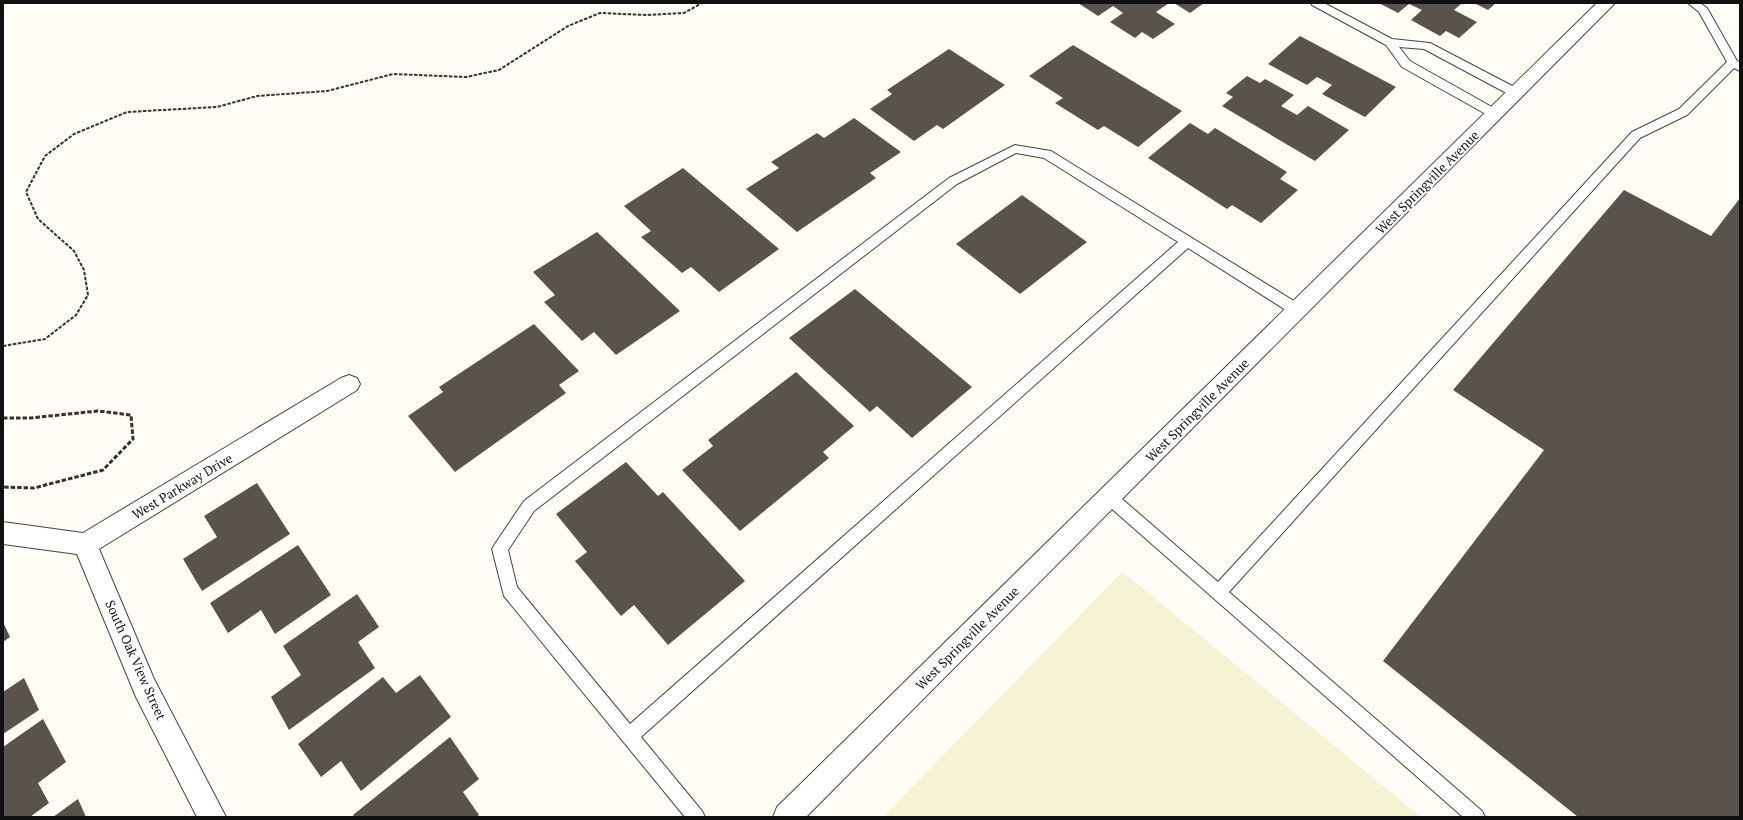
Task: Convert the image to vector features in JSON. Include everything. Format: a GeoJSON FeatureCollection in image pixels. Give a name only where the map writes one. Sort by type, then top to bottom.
{"type":"FeatureCollection","features":[{"type":"Feature","properties":{"kind":"street","name":"West Springville Avenue"},"geometry":{"type":"LineString","coordinates":[[787,817],[1607,3]]}},
{"type":"Feature","properties":{"kind":"street","name":"West Parkway Drive"},"geometry":{"type":"LineString","coordinates":[[86,544],[349,384]]}},
{"type":"Feature","properties":{"kind":"street"},"geometry":{"type":"LineString","coordinates":[[3,533],[86,544]]}},
{"type":"Feature","properties":{"kind":"street","name":"South Oak View Street"},"geometry":{"type":"LineString","coordinates":[[86,544],[145,688],[212,817]]}},
{"type":"Feature","properties":{"kind":"lane"},"geometry":{"type":"LineString","coordinates":[[1316,3],[1390,42],[1426,46],[1516,93]]}},
{"type":"Feature","properties":{"kind":"lane"},"geometry":{"type":"LineString","coordinates":[[1218,592],[1636,135],[1683,112],[1736,65],[1703,10],[1693,3]]}},
{"type":"Feature","properties":{"kind":"lane"},"geometry":{"type":"LineString","coordinates":[[1390,42],[1406,64],[1495,114]]}},
{"type":"Feature","properties":{"kind":"lane"},"geometry":{"type":"LineString","coordinates":[[696,817],[510,592],[500,549],[529,506],[953,181],[1016,149],[1047,154],[1297,310]]}},
{"type":"Feature","properties":{"kind":"lane"},"geometry":{"type":"LineString","coordinates":[[629,736],[1187,242]]}},
{"type":"Feature","properties":{"kind":"lane"},"geometry":{"type":"LineString","coordinates":[[1109,497],[1476,817]]}},
{"type":"Feature","properties":{"kind":"path"},"geometry":{"type":"LineString","coordinates":[[3,346],[45,339],[76,315],[88,295],[84,270],[74,251],[38,219],[26,192],[45,156],[74,134],[127,112],[217,107],[257,96],[327,91],[392,74],[466,77],[499,70],[568,26],[600,13],[646,15],[684,14],[702,3]]}},
{"type":"Feature","properties":{"kind":"path"},"geometry":{"type":"LineString","coordinates":[[3,418],[30,418],[98,411],[131,415],[133,439],[103,470],[34,488],[3,487]]}},
{"type":"Feature","properties":{"kind":"shaded area"},"geometry":{"type":"Polygon","coordinates":[[[1123,572],[1421,817],[883,817],[1123,572]]]}},
{"type":"Feature","properties":{"kind":"building"},"geometry":{"type":"Polygon","coordinates":[[[1078,3],[1169,3],[1156,12],[1175,24],[1153,39],[1142,32],[1135,38],[1110,22],[1123,13],[1113,6],[1098,16],[1078,3]]]}},
{"type":"Feature","properties":{"kind":"building"},"geometry":{"type":"Polygon","coordinates":[[[1174,3],[1204,3],[1190,13],[1174,3]]]}},
{"type":"Feature","properties":{"kind":"building"},"geometry":{"type":"Polygon","coordinates":[[[1379,3],[1462,3],[1454,10],[1477,22],[1459,38],[1446,31],[1440,36],[1411,20],[1422,10],[1409,4],[1398,13],[1379,3]]]}},
{"type":"Feature","properties":{"kind":"building"},"geometry":{"type":"Polygon","coordinates":[[[1474,3],[1496,3],[1488,10],[1474,3]]]}},
{"type":"Feature","properties":{"kind":"building"},"geometry":{"type":"Polygon","coordinates":[[[1300,36],[1396,87],[1365,117],[1322,94],[1332,85],[1317,77],[1307,85],[1268,64],[1300,36]]]}},
{"type":"Feature","properties":{"kind":"building"},"geometry":{"type":"Polygon","coordinates":[[[1073,45],[1182,111],[1138,147],[1104,126],[1098,130],[1055,103],[1063,98],[1029,76],[1073,45]]]}},
{"type":"Feature","properties":{"kind":"building"},"geometry":{"type":"Polygon","coordinates":[[[949,49],[1005,85],[943,129],[937,125],[914,141],[870,109],[892,94],[887,90],[949,49]]]}},
{"type":"Feature","properties":{"kind":"building"},"geometry":{"type":"Polygon","coordinates":[[[1247,76],[1260,83],[1265,79],[1294,95],[1281,106],[1297,115],[1308,106],[1349,130],[1315,161],[1222,106],[1233,97],[1226,93],[1247,76]]]}},
{"type":"Feature","properties":{"kind":"building"},"geometry":{"type":"Polygon","coordinates":[[[854,118],[901,152],[870,173],[876,178],[797,232],[746,189],[779,168],[771,162],[817,133],[824,138],[854,118]]]}},
{"type":"Feature","properties":{"kind":"building"},"geometry":{"type":"Polygon","coordinates":[[[1190,123],[1208,134],[1215,128],[1287,172],[1280,179],[1298,190],[1261,223],[1232,205],[1227,209],[1148,158],[1190,123]]]}},
{"type":"Feature","properties":{"kind":"building"},"geometry":{"type":"Polygon","coordinates":[[[683,168],[779,249],[719,292],[691,267],[682,273],[641,237],[651,231],[624,206],[683,168]]]}},
{"type":"Feature","properties":{"kind":"building"},"geometry":{"type":"Polygon","coordinates":[[[1624,190],[1711,236],[1740,198],[1740,817],[1578,817],[1383,661],[1544,450],[1453,390],[1624,190]]]}},
{"type":"Feature","properties":{"kind":"building"},"geometry":{"type":"Polygon","coordinates":[[[1022,195],[1087,242],[1020,294],[956,244],[1022,195]]]}},
{"type":"Feature","properties":{"kind":"building"},"geometry":{"type":"Polygon","coordinates":[[[597,232],[680,311],[616,355],[594,332],[582,341],[544,302],[555,295],[533,272],[597,232]]]}},
{"type":"Feature","properties":{"kind":"building"},"geometry":{"type":"Polygon","coordinates":[[[855,289],[972,387],[912,438],[877,406],[870,412],[789,338],[855,289]]]}},
{"type":"Feature","properties":{"kind":"building"},"geometry":{"type":"Polygon","coordinates":[[[534,324],[579,371],[559,385],[566,393],[455,472],[408,416],[443,392],[439,387],[534,324]]]}},
{"type":"Feature","properties":{"kind":"building"},"geometry":{"type":"Polygon","coordinates":[[[796,372],[854,426],[823,452],[829,458],[740,531],[682,470],[713,446],[708,440],[796,372]]]}},
{"type":"Feature","properties":{"kind":"building"},"geometry":{"type":"Polygon","coordinates":[[[626,462],[658,496],[663,492],[745,581],[668,645],[634,605],[621,616],[575,561],[587,552],[556,514],[626,462]]]}},
{"type":"Feature","properties":{"kind":"building"},"geometry":{"type":"Polygon","coordinates":[[[257,483],[290,534],[202,591],[183,559],[217,537],[204,516],[257,483]]]}},
{"type":"Feature","properties":{"kind":"building"},"geometry":{"type":"Polygon","coordinates":[[[298,545],[331,595],[275,634],[261,610],[228,633],[210,603],[298,545]]]}},
{"type":"Feature","properties":{"kind":"building"},"geometry":{"type":"Polygon","coordinates":[[[357,594],[379,627],[358,642],[375,668],[289,730],[271,697],[301,675],[283,646],[357,594]]]}},
{"type":"Feature","properties":{"kind":"building"},"geometry":{"type":"Polygon","coordinates":[[[3,622],[10,637],[3,642],[3,622]]]}},
{"type":"Feature","properties":{"kind":"building"},"geometry":{"type":"Polygon","coordinates":[[[420,675],[451,717],[361,791],[341,761],[321,777],[298,744],[383,677],[396,693],[420,675]]]}},
{"type":"Feature","properties":{"kind":"building"},"geometry":{"type":"Polygon","coordinates":[[[24,678],[39,710],[3,734],[3,692],[24,678]]]}},
{"type":"Feature","properties":{"kind":"building"},"geometry":{"type":"Polygon","coordinates":[[[43,719],[66,762],[38,783],[49,803],[30,817],[3,817],[3,747],[43,719]]]}},
{"type":"Feature","properties":{"kind":"building"},"geometry":{"type":"Polygon","coordinates":[[[450,737],[479,779],[463,792],[479,815],[476,817],[354,817],[353,815],[450,737]]]}},
{"type":"Feature","properties":{"kind":"building"},"geometry":{"type":"Polygon","coordinates":[[[78,799],[86,817],[53,817],[78,799]]]}}]}
